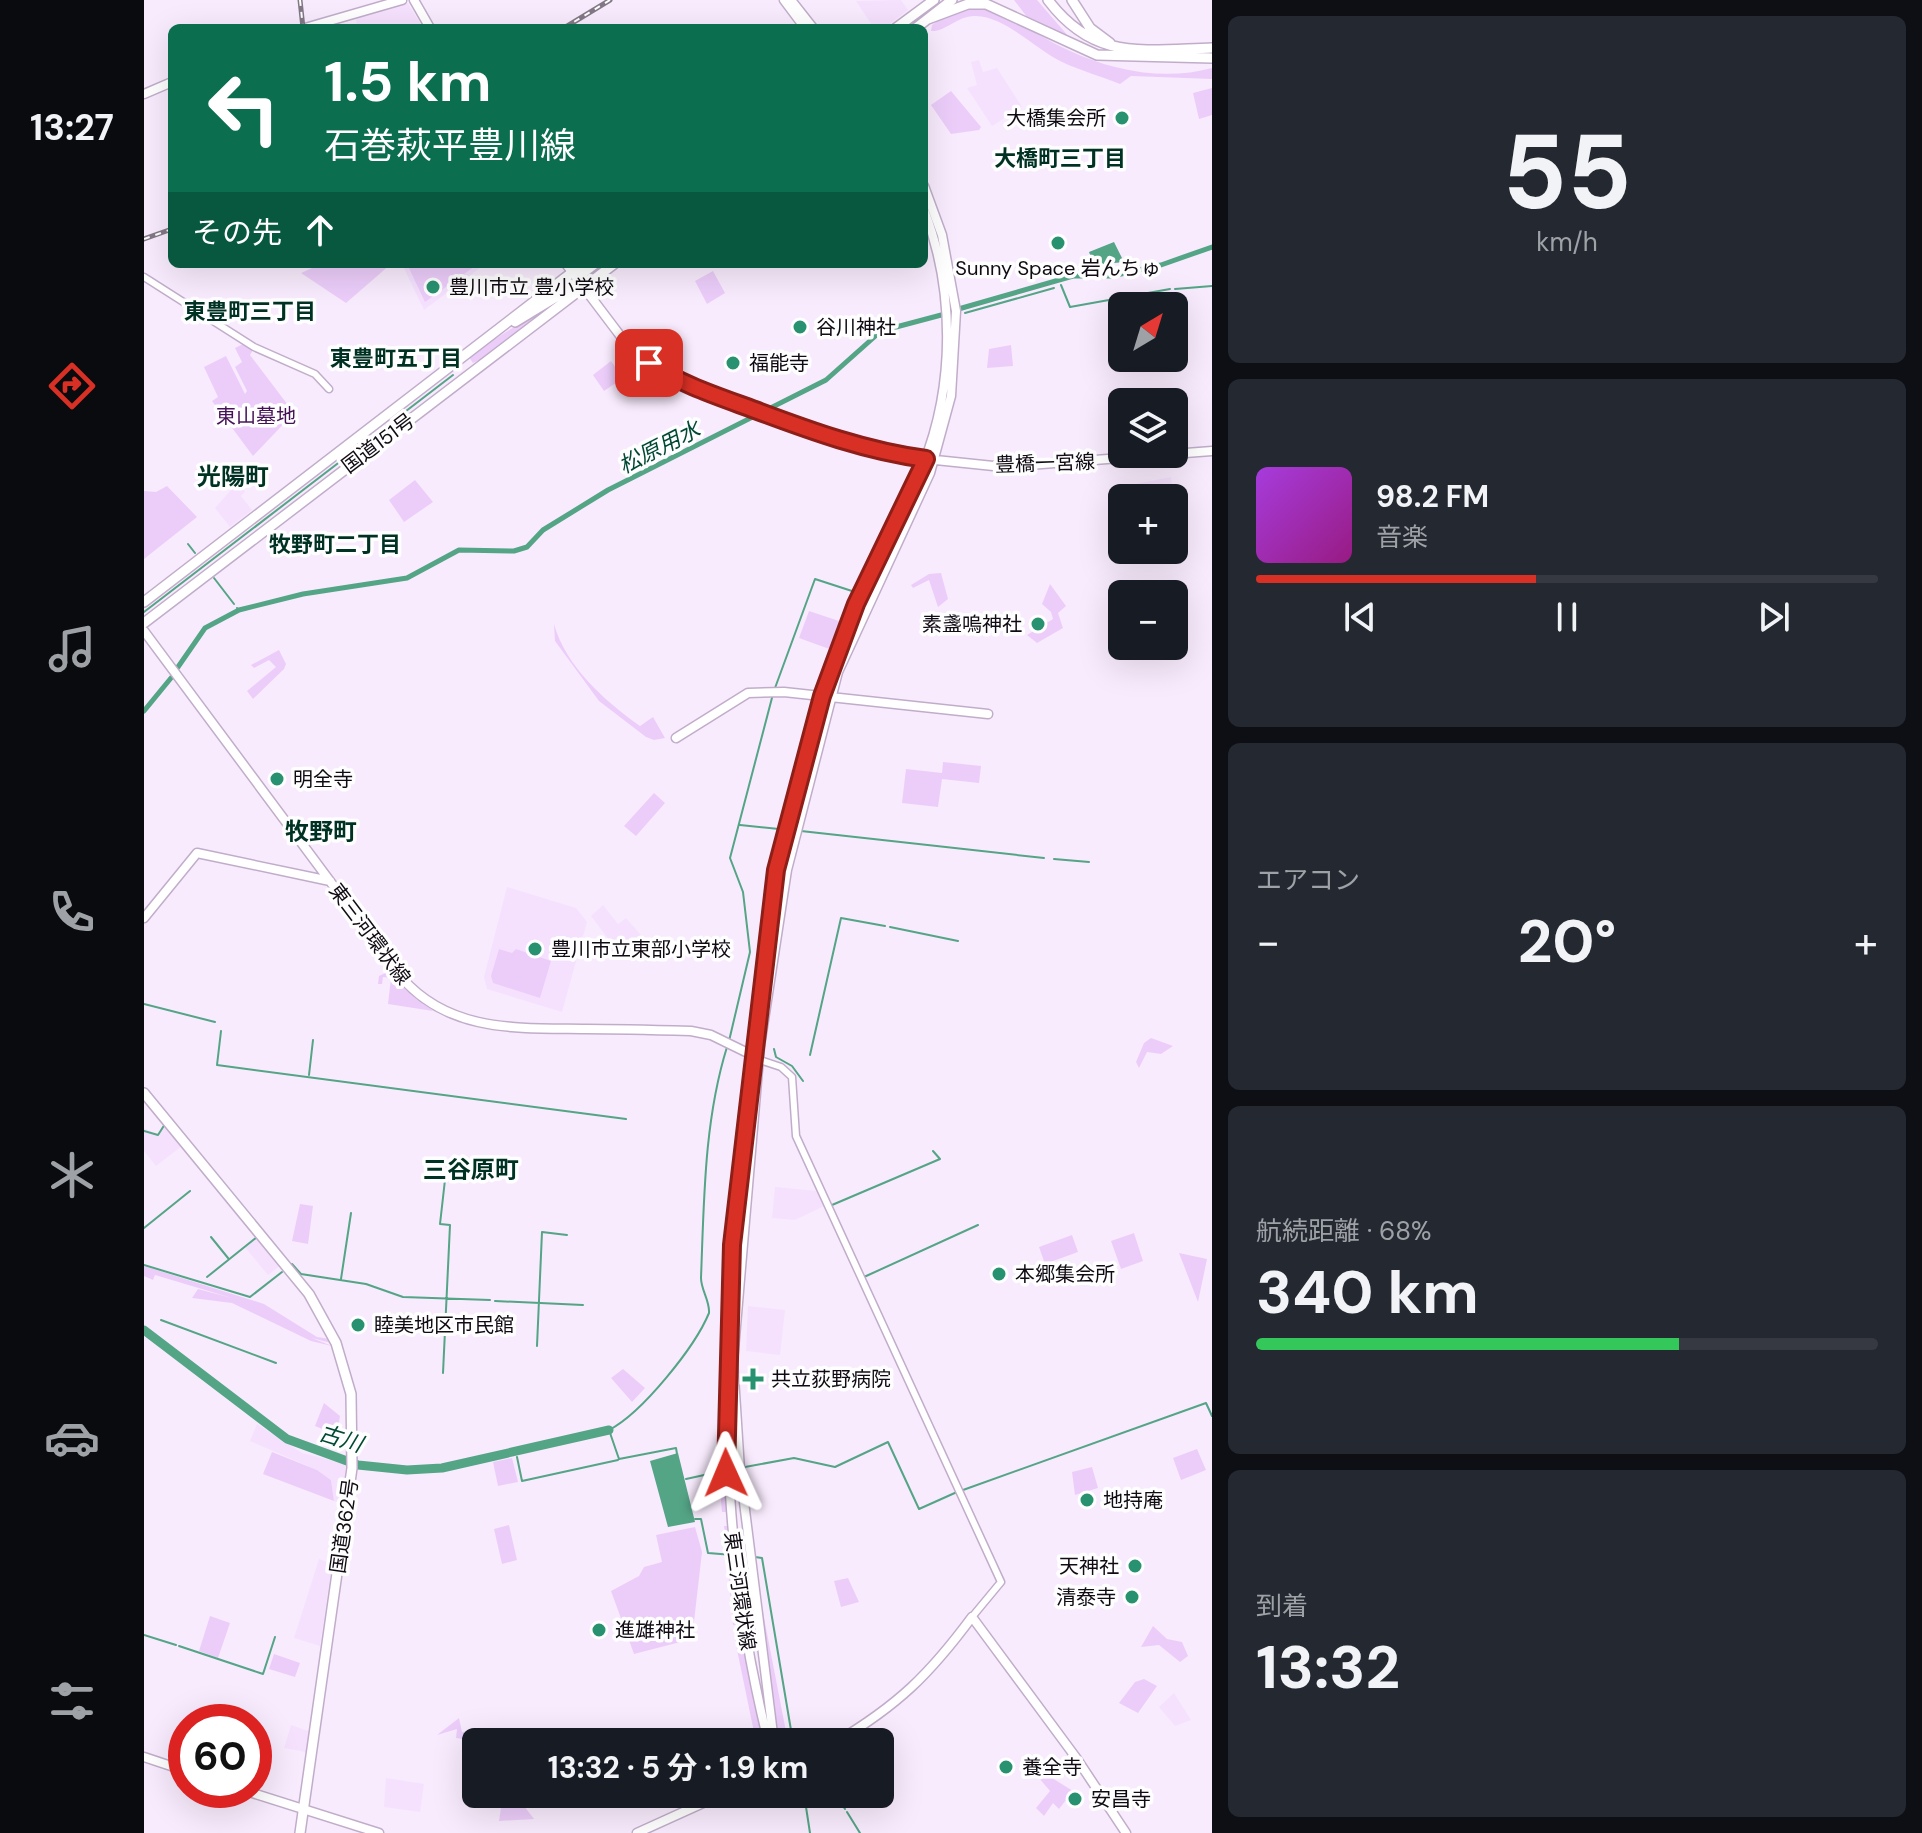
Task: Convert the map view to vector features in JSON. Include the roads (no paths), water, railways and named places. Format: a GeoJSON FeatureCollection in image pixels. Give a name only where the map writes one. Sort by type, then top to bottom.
{"type":"FeatureCollection","features":[{"type":"Feature","properties":{"kind":"highway"},"geometry":{"type":"LineString","coordinates":[[901,24],[934,0]]}},
{"type":"Feature","properties":{"kind":"highway"},"geometry":{"type":"LineString","coordinates":[[921,24],[952,0]]}},
{"type":"Feature","properties":{"kind":"highway"},"geometry":{"type":"LineString","coordinates":[[1045,0],[1076,37],[1129,58]]}},
{"type":"Feature","properties":{"kind":"highway"},"geometry":{"type":"LineString","coordinates":[[1045,0],[1079,35],[1107,46],[1210,47]]}},
{"type":"Feature","properties":{"kind":"highway"},"geometry":{"type":"LineString","coordinates":[[1072,0],[1090,28],[1124,48]]}},
{"type":"Feature","properties":{"kind":"highway"},"geometry":{"type":"LineString","coordinates":[[928,19],[968,4],[986,4],[1078,49],[1129,58],[1212,58]]}},
{"type":"Feature","properties":{"kind":"highway"},"geometry":{"type":"LineString","coordinates":[[569,268],[583,273],[590,268]]}},
{"type":"Feature","properties":{"kind":"highway","name":"国道151号"},"geometry":{"type":"LineString","coordinates":[[144,602],[487,337],[569,268]]}},
{"type":"Feature","properties":{"kind":"highway","name":"国道151号"},"geometry":{"type":"LineString","coordinates":[[144,623],[609,268]]}},
{"type":"Feature","properties":{"kind":"highway"},"geometry":{"type":"LineString","coordinates":[[487,337],[548,305],[571,288],[583,287]]}},
{"type":"Feature","properties":{"kind":"highway","name":"国道362号"},"geometry":{"type":"LineString","coordinates":[[144,1093],[227,1191],[321,1314],[341,1355],[349,1387],[353,1463],[300,1833]]}},
{"type":"Feature","properties":{"kind":"main road"},"geometry":{"type":"LineString","coordinates":[[319,24],[402,0]]}},
{"type":"Feature","properties":{"kind":"main road"},"geometry":{"type":"LineString","coordinates":[[414,0],[428,24]]}},
{"type":"Feature","properties":{"kind":"main road"},"geometry":{"type":"LineString","coordinates":[[784,0],[802,24]]}},
{"type":"Feature","properties":{"kind":"main road"},"geometry":{"type":"LineString","coordinates":[[791,0],[810,24]]}},
{"type":"Feature","properties":{"kind":"main road"},"geometry":{"type":"LineString","coordinates":[[144,94],[168,84]]}},
{"type":"Feature","properties":{"kind":"main road","name":"東三河環状線"},"geometry":{"type":"LineString","coordinates":[[769,1728],[740,1468],[733,1352],[776,870],[856,604],[930,460],[951,311],[942,235],[928,197]]}},
{"type":"Feature","properties":{"kind":"main road","name":"東三河環状線"},"geometry":{"type":"LineString","coordinates":[[928,224],[951,311]]}},
{"type":"Feature","properties":{"kind":"main road","name":"豊橋一宮線"},"geometry":{"type":"LineString","coordinates":[[569,268],[622,338],[649,363],[684,384],[861,447],[930,460],[1003,467],[1212,451]]}},
{"type":"Feature","properties":{"kind":"main road","name":"東三河環状線"},"geometry":{"type":"LineString","coordinates":[[144,631],[408,985],[431,1005],[452,1015],[491,1026],[691,1031],[727,1043],[757,1058]]}},
{"type":"Feature","properties":{"kind":"main road"},"geometry":{"type":"LineString","coordinates":[[676,738],[748,693],[826,697],[988,714]]}},
{"type":"Feature","properties":{"kind":"main road"},"geometry":{"type":"LineString","coordinates":[[144,918],[197,853],[330,881]]}},
{"type":"Feature","properties":{"kind":"main road","name":"東三河環状線"},"geometry":{"type":"LineString","coordinates":[[757,1058],[732,1245],[726,1472],[743,1631],[767,1728]]}},
{"type":"Feature","properties":{"kind":"main road"},"geometry":{"type":"LineString","coordinates":[[857,1728],[927,1676],[972,1617],[1126,1833]]}},
{"type":"Feature","properties":{"kind":"main road"},"geometry":{"type":"LineString","coordinates":[[144,1757],[168,1765]]}},
{"type":"Feature","properties":{"kind":"main road"},"geometry":{"type":"LineString","coordinates":[[272,1800],[379,1833]]}},
{"type":"Feature","properties":{"kind":"main road"},"geometry":{"type":"LineString","coordinates":[[637,1833],[692,1808]]}},
{"type":"Feature","properties":{"kind":"street"},"geometry":{"type":"LineString","coordinates":[[144,277],[254,347],[315,374],[329,389]]}},
{"type":"Feature","properties":{"kind":"street"},"geometry":{"type":"LineString","coordinates":[[757,1058],[781,1067],[792,1077],[796,1136],[1001,1582],[972,1617]]}},
{"type":"Feature","properties":{"kind":"waterway","name":"松原用水"},"geometry":{"type":"LineString","coordinates":[[955,310],[1073,276],[1112,276],[1161,265],[1212,247]]}},
{"type":"Feature","properties":{"kind":"waterway"},"geometry":{"type":"LineString","coordinates":[[1061,285],[1070,307],[1170,289]]}},
{"type":"Feature","properties":{"kind":"waterway"},"geometry":{"type":"LineString","coordinates":[[1175,289],[1212,286]]}},
{"type":"Feature","properties":{"kind":"waterway"},"geometry":{"type":"LineString","coordinates":[[965,313],[1054,288]]}},
{"type":"Feature","properties":{"kind":"waterway","name":"松原用水"},"geometry":{"type":"LineString","coordinates":[[178,667],[205,628],[239,610],[303,594],[407,578],[459,550],[514,551],[527,547],[543,530],[608,490],[826,380],[881,331],[945,314]]}},
{"type":"Feature","properties":{"kind":"waterway"},"geometry":{"type":"LineString","coordinates":[[144,612],[453,375]]}},
{"type":"Feature","properties":{"kind":"waterway"},"geometry":{"type":"LineString","coordinates":[[188,544],[195,553]]}},
{"type":"Feature","properties":{"kind":"waterway"},"geometry":{"type":"LineString","coordinates":[[214,578],[234,604]]}},
{"type":"Feature","properties":{"kind":"waterway"},"geometry":{"type":"LineString","coordinates":[[775,688],[815,579],[855,592]]}},
{"type":"Feature","properties":{"kind":"waterway","name":"松原用水"},"geometry":{"type":"LineString","coordinates":[[144,711],[171,678]]}},
{"type":"Feature","properties":{"kind":"waterway"},"geometry":{"type":"LineString","coordinates":[[729,1041],[750,952],[743,892],[730,858],[773,694]]}},
{"type":"Feature","properties":{"kind":"waterway"},"geometry":{"type":"LineString","coordinates":[[740,825],[779,829]]}},
{"type":"Feature","properties":{"kind":"waterway"},"geometry":{"type":"LineString","coordinates":[[801,831],[1044,858]]}},
{"type":"Feature","properties":{"kind":"waterway"},"geometry":{"type":"LineString","coordinates":[[1054,859],[1089,862]]}},
{"type":"Feature","properties":{"kind":"waterway"},"geometry":{"type":"LineString","coordinates":[[810,1055],[841,918],[885,926]]}},
{"type":"Feature","properties":{"kind":"waterway"},"geometry":{"type":"LineString","coordinates":[[890,927],[958,941]]}},
{"type":"Feature","properties":{"kind":"waterway"},"geometry":{"type":"LineString","coordinates":[[144,1004],[215,1022]]}},
{"type":"Feature","properties":{"kind":"waterway"},"geometry":{"type":"LineString","coordinates":[[221,1031],[217,1065],[626,1119]]}},
{"type":"Feature","properties":{"kind":"waterway"},"geometry":{"type":"LineString","coordinates":[[309,1075],[313,1040]]}},
{"type":"Feature","properties":{"kind":"waterway"},"geometry":{"type":"LineString","coordinates":[[677,1454],[676,1448],[619,1459],[609,1430],[637,1409],[666,1378],[709,1313],[701,1278],[704,1191],[709,1132],[727,1047]]}},
{"type":"Feature","properties":{"kind":"waterway"},"geometry":{"type":"LineString","coordinates":[[774,1049],[776,1057],[792,1066],[803,1081]]}},
{"type":"Feature","properties":{"kind":"waterway"},"geometry":{"type":"LineString","coordinates":[[144,1131],[158,1135],[165,1124]]}},
{"type":"Feature","properties":{"kind":"waterway"},"geometry":{"type":"LineString","coordinates":[[832,1205],[940,1159],[933,1151]]}},
{"type":"Feature","properties":{"kind":"waterway"},"geometry":{"type":"LineString","coordinates":[[443,1373],[450,1225],[440,1224],[446,1171]]}},
{"type":"Feature","properties":{"kind":"waterway"},"geometry":{"type":"LineString","coordinates":[[144,1228],[190,1191]]}},
{"type":"Feature","properties":{"kind":"waterway"},"geometry":{"type":"LineString","coordinates":[[341,1279],[351,1213]]}},
{"type":"Feature","properties":{"kind":"waterway"},"geometry":{"type":"LineString","coordinates":[[864,1277],[978,1225]]}},
{"type":"Feature","properties":{"kind":"waterway"},"geometry":{"type":"LineString","coordinates":[[537,1346],[542,1232],[567,1235]]}},
{"type":"Feature","properties":{"kind":"waterway"},"geometry":{"type":"LineString","coordinates":[[211,1237],[228,1258]]}},
{"type":"Feature","properties":{"kind":"waterway"},"geometry":{"type":"LineString","coordinates":[[207,1277],[257,1237]]}},
{"type":"Feature","properties":{"kind":"waterway"},"geometry":{"type":"LineString","coordinates":[[292,1264],[301,1274],[366,1284],[403,1297],[490,1300]]}},
{"type":"Feature","properties":{"kind":"waterway"},"geometry":{"type":"LineString","coordinates":[[144,1265],[250,1297],[282,1272]]}},
{"type":"Feature","properties":{"kind":"waterway"},"geometry":{"type":"LineString","coordinates":[[495,1301],[583,1305]]}},
{"type":"Feature","properties":{"kind":"waterway"},"geometry":{"type":"LineString","coordinates":[[161,1320],[276,1363]]}},
{"type":"Feature","properties":{"kind":"waterway","name":"古川"},"geometry":{"type":"LineString","coordinates":[[144,1330],[287,1439],[358,1465],[407,1470],[442,1468],[609,1430]]}},
{"type":"Feature","properties":{"kind":"waterway"},"geometry":{"type":"LineString","coordinates":[[963,1490],[1206,1403],[1212,1416]]}},
{"type":"Feature","properties":{"kind":"waterway"},"geometry":{"type":"LineString","coordinates":[[745,1467],[794,1458],[835,1467],[888,1442],[919,1509],[957,1492]]}},
{"type":"Feature","properties":{"kind":"waterway"},"geometry":{"type":"LineString","coordinates":[[517,1457],[522,1481],[618,1460]]}},
{"type":"Feature","properties":{"kind":"waterway"},"geometry":{"type":"LineString","coordinates":[[686,1479],[727,1470]]}},
{"type":"Feature","properties":{"kind":"waterway"},"geometry":{"type":"LineString","coordinates":[[695,1519],[701,1519],[708,1553],[733,1555]]}},
{"type":"Feature","properties":{"kind":"waterway"},"geometry":{"type":"LineString","coordinates":[[755,1557],[762,1558],[791,1728]]}},
{"type":"Feature","properties":{"kind":"waterway"},"geometry":{"type":"LineString","coordinates":[[144,1635],[176,1645]]}},
{"type":"Feature","properties":{"kind":"waterway"},"geometry":{"type":"LineString","coordinates":[[179,1646],[263,1674],[275,1637]]}},
{"type":"Feature","properties":{"kind":"waterway"},"geometry":{"type":"LineString","coordinates":[[806,1808],[810,1833]]}},
{"type":"Feature","properties":{"kind":"waterway"},"geometry":{"type":"LineString","coordinates":[[847,1812],[860,1833]]}},
{"type":"Feature","properties":{"kind":"railway"},"geometry":{"type":"LineString","coordinates":[[300,0],[303,24]]}},
{"type":"Feature","properties":{"kind":"railway"},"geometry":{"type":"LineString","coordinates":[[571,24],[610,0]]}},
{"type":"Feature","properties":{"kind":"railway"},"geometry":{"type":"LineString","coordinates":[[144,239],[168,230]]}},
{"type":"Feature","properties":{"kind":"place","name":"大橋集会所"},"geometry":{"type":"Point","coordinates":[1122,118]}},
{"type":"Feature","properties":{"kind":"place","name":"Sunny Space 岩んちゅ"},"geometry":{"type":"Point","coordinates":[1058,243]}},
{"type":"Feature","properties":{"kind":"place","name":"豊川市立 豊小学校"},"geometry":{"type":"Point","coordinates":[433,287]}},
{"type":"Feature","properties":{"kind":"place","name":"谷川神社"},"geometry":{"type":"Point","coordinates":[800,327]}},
{"type":"Feature","properties":{"kind":"place","name":"福能寺"},"geometry":{"type":"Point","coordinates":[733,363]}},
{"type":"Feature","properties":{"kind":"place","name":"素盞嗚神社"},"geometry":{"type":"Point","coordinates":[1038,624]}},
{"type":"Feature","properties":{"kind":"place","name":"明全寺"},"geometry":{"type":"Point","coordinates":[277,779]}},
{"type":"Feature","properties":{"kind":"place","name":"豊川市立東部小学校"},"geometry":{"type":"Point","coordinates":[535,949]}},
{"type":"Feature","properties":{"kind":"place","name":"本郷集会所"},"geometry":{"type":"Point","coordinates":[999,1274]}},
{"type":"Feature","properties":{"kind":"place","name":"睦美地区市民館"},"geometry":{"type":"Point","coordinates":[358,1325]}},
{"type":"Feature","properties":{"kind":"place","name":"共立荻野病院"},"geometry":{"type":"Point","coordinates":[753,1379]}},
{"type":"Feature","properties":{"kind":"place","name":"地持庵"},"geometry":{"type":"Point","coordinates":[1087,1500]}},
{"type":"Feature","properties":{"kind":"place","name":"天神社"},"geometry":{"type":"Point","coordinates":[1135,1566]}},
{"type":"Feature","properties":{"kind":"place","name":"清泰寺"},"geometry":{"type":"Point","coordinates":[1132,1597]}},
{"type":"Feature","properties":{"kind":"place","name":"進雄神社"},"geometry":{"type":"Point","coordinates":[599,1630]}},
{"type":"Feature","properties":{"kind":"place","name":"養全寺"},"geometry":{"type":"Point","coordinates":[1006,1767]}},
{"type":"Feature","properties":{"kind":"place","name":"安昌寺"},"geometry":{"type":"Point","coordinates":[1075,1799]}},
{"type":"Feature","properties":{"kind":"district","name":"大橋町三丁目"},"geometry":{"type":"Point","coordinates":[1060,158]}},
{"type":"Feature","properties":{"kind":"district","name":"東豊町三丁目"},"geometry":{"type":"Point","coordinates":[250,311]}},
{"type":"Feature","properties":{"kind":"district","name":"東豊町五丁目"},"geometry":{"type":"Point","coordinates":[396,358]}},
{"type":"Feature","properties":{"kind":"district","name":"光陽町"},"geometry":{"type":"Point","coordinates":[233,477]}},
{"type":"Feature","properties":{"kind":"district","name":"牧野町二丁目"},"geometry":{"type":"Point","coordinates":[335,544]}},
{"type":"Feature","properties":{"kind":"district","name":"牧野町"},"geometry":{"type":"Point","coordinates":[321,832]}},
{"type":"Feature","properties":{"kind":"district","name":"三谷原町"},"geometry":{"type":"Point","coordinates":[471,1170]}},
{"type":"Feature","properties":{"kind":"park label","name":"東山墓地"},"geometry":{"type":"Point","coordinates":[256,416]}}]}
